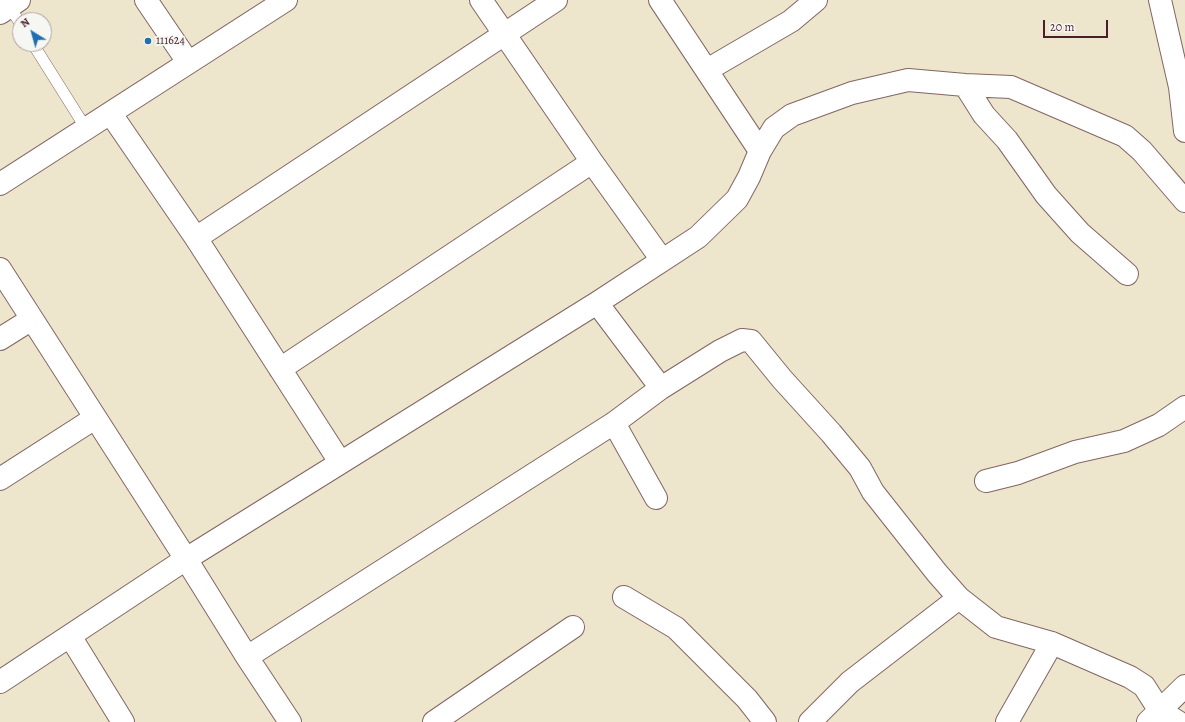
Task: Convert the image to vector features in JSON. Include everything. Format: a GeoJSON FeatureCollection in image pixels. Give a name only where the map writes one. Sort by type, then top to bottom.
{"type":"FeatureCollection","features":[{"type":"Feature","properties":{"kind":"street"},"geometry":{"type":"LineString","coordinates":[[146,0],[188,62]]}},
{"type":"Feature","properties":{"kind":"street"},"geometry":{"type":"LineString","coordinates":[[0,184],[87,130],[188,62],[286,0]]}},
{"type":"Feature","properties":{"kind":"street"},"geometry":{"type":"LineString","coordinates":[[481,0],[592,162],[662,260]]}},
{"type":"Feature","properties":{"kind":"street"},"geometry":{"type":"LineString","coordinates":[[196,238],[556,0]]}},
{"type":"Feature","properties":{"kind":"street"},"geometry":{"type":"LineString","coordinates":[[660,0],[760,151]]}},
{"type":"Feature","properties":{"kind":"street"},"geometry":{"type":"LineString","coordinates":[[707,70],[790,21],[816,0]]}},
{"type":"Feature","properties":{"kind":"street"},"geometry":{"type":"LineString","coordinates":[[1160,0],[1180,87],[1185,131]]}},
{"type":"Feature","properties":{"kind":"street"},"geometry":{"type":"LineString","coordinates":[[0,682],[186,559],[597,303],[698,237],[737,199],[749,177],[760,151],[774,128],[792,115],[852,94],[908,80],[1011,87],[1125,136],[1142,151],[1185,201]]}},
{"type":"Feature","properties":{"kind":"street"},"geometry":{"type":"LineString","coordinates":[[965,85],[984,115],[1007,140],[1046,195],[1080,233],[1127,274]]}},
{"type":"Feature","properties":{"kind":"street"},"geometry":{"type":"LineString","coordinates":[[111,114],[196,238],[340,462]]}},
{"type":"Feature","properties":{"kind":"street"},"geometry":{"type":"LineString","coordinates":[[280,369],[592,162]]}},
{"type":"Feature","properties":{"kind":"street"},"geometry":{"type":"LineString","coordinates":[[0,269],[290,722]]}},
{"type":"Feature","properties":{"kind":"street"},"geometry":{"type":"LineString","coordinates":[[597,303],[661,388]]}},
{"type":"Feature","properties":{"kind":"street"},"geometry":{"type":"LineString","coordinates":[[0,339],[32,319]]}},
{"type":"Feature","properties":{"kind":"street"},"geometry":{"type":"LineString","coordinates":[[247,657],[614,423],[661,388],[720,351],[742,340],[751,341],[782,379],[831,432],[860,468],[873,492],[937,573],[959,598],[996,626],[1052,643],[1130,677],[1144,686],[1154,716]]}},
{"type":"Feature","properties":{"kind":"street"},"geometry":{"type":"LineString","coordinates":[[986,481],[1018,473],[1075,452],[1124,441],[1159,425],[1185,407]]}},
{"type":"Feature","properties":{"kind":"street"},"geometry":{"type":"LineString","coordinates":[[0,479],[95,418]]}},
{"type":"Feature","properties":{"kind":"street"},"geometry":{"type":"LineString","coordinates":[[614,423],[656,498]]}},
{"type":"Feature","properties":{"kind":"street"},"geometry":{"type":"LineString","coordinates":[[624,597],[676,628],[748,699],[765,722]]}},
{"type":"Feature","properties":{"kind":"street"},"geometry":{"type":"LineString","coordinates":[[810,722],[850,682],[959,598]]}},
{"type":"Feature","properties":{"kind":"street"},"geometry":{"type":"LineString","coordinates":[[434,722],[573,627]]}},
{"type":"Feature","properties":{"kind":"street"},"geometry":{"type":"LineString","coordinates":[[70,636],[123,722]]}},
{"type":"Feature","properties":{"kind":"street"},"geometry":{"type":"LineString","coordinates":[[1007,722],[1052,643]]}},
{"type":"Feature","properties":{"kind":"street"},"geometry":{"type":"LineString","coordinates":[[1154,716],[1185,686]]}},
{"type":"Feature","properties":{"kind":"street"},"geometry":{"type":"LineString","coordinates":[[1154,716],[1178,722]]}},
{"type":"Feature","properties":{"kind":"lane"},"geometry":{"type":"LineString","coordinates":[[38,52],[87,130]]}},
{"type":"Feature","properties":{"kind":"place","name":"111624"},"geometry":{"type":"Point","coordinates":[148,41]}}]}
